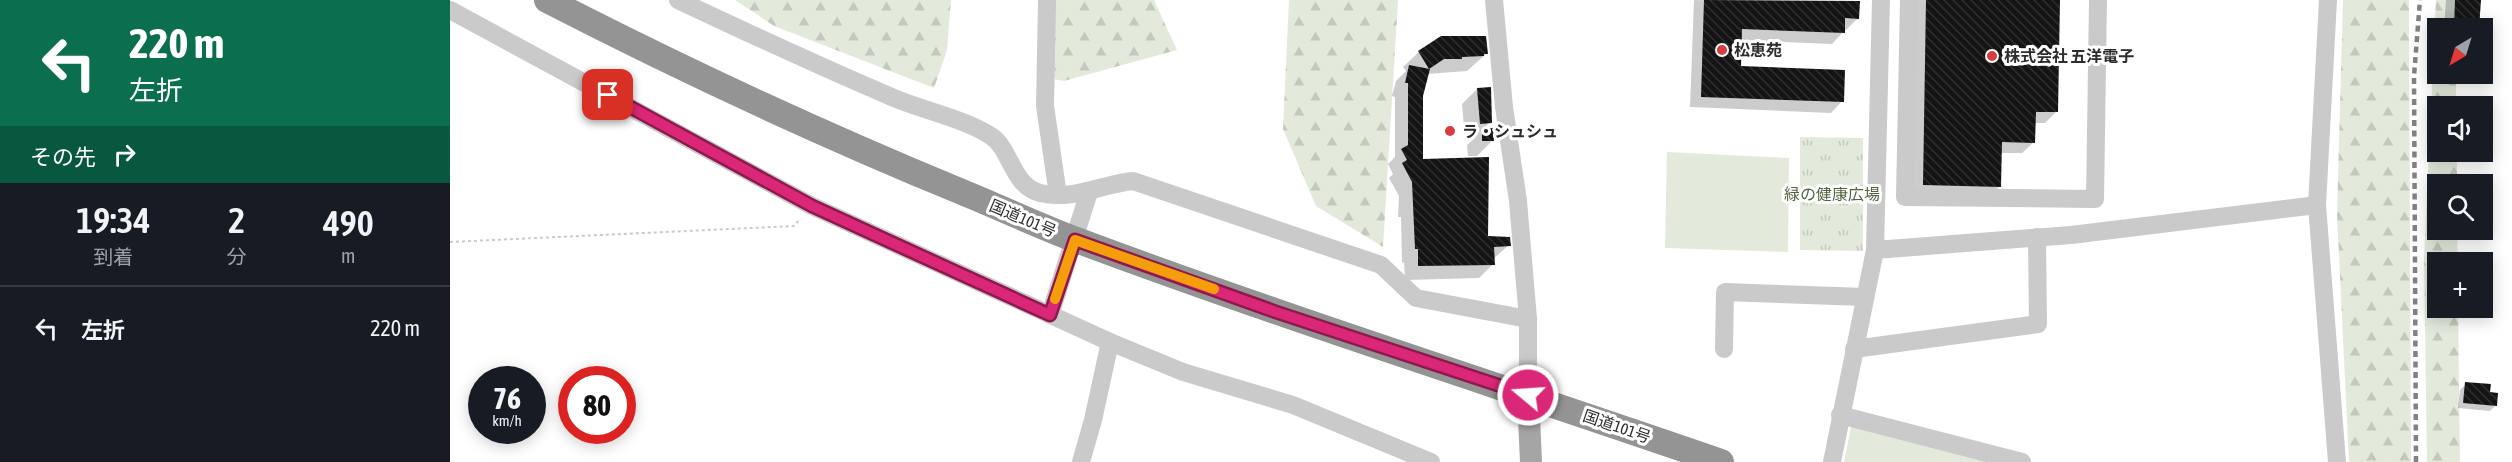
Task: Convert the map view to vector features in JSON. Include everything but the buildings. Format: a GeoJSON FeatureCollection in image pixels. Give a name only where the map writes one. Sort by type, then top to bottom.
{"type":"FeatureCollection","features":[{"type":"Feature","properties":{"kind":"highway","name":"国道101号"},"geometry":{"type":"LineString","coordinates":[[548,0],[636,46],[850,146],[1075,240],[1276,312],[1528,395],[1720,462]]}},
{"type":"Feature","properties":{"kind":"main road"},"geometry":{"type":"LineString","coordinates":[[1528,395],[1531,462]]}},
{"type":"Feature","properties":{"kind":"street"},"geometry":{"type":"LineString","coordinates":[[678,0],[810,62],[918,108],[973,127],[994,138],[1024,185],[1038,193],[1058,195],[1089,192],[1110,183],[1134,181],[1381,265],[1416,298],[1528,319]]}},
{"type":"Feature","properties":{"kind":"street"},"geometry":{"type":"LineString","coordinates":[[1047,0],[1045,106],[1058,195]]}},
{"type":"Feature","properties":{"kind":"street"},"geometry":{"type":"LineString","coordinates":[[1494,0],[1504,107],[1518,201],[1528,319],[1528,395]]}},
{"type":"Feature","properties":{"kind":"street"},"geometry":{"type":"LineString","coordinates":[[1832,462],[1875,250],[1881,0]]}},
{"type":"Feature","properties":{"kind":"street"},"geometry":{"type":"LineString","coordinates":[[1909,0],[1905,197],[2095,199],[2098,0]]}},
{"type":"Feature","properties":{"kind":"street"},"geometry":{"type":"LineString","coordinates":[[2328,0],[2317,205],[2337,462]]}},
{"type":"Feature","properties":{"kind":"street"},"geometry":{"type":"LineString","coordinates":[[450,10],[812,206],[1110,342],[1183,372],[1293,405],[1431,462]]}},
{"type":"Feature","properties":{"kind":"street"},"geometry":{"type":"LineString","coordinates":[[1050,315],[1089,192]]}},
{"type":"Feature","properties":{"kind":"street"},"geometry":{"type":"LineString","coordinates":[[1875,250],[2037,237],[2317,205]]}},
{"type":"Feature","properties":{"kind":"street"},"geometry":{"type":"LineString","coordinates":[[1854,349],[2038,324],[2037,237]]}},
{"type":"Feature","properties":{"kind":"street"},"geometry":{"type":"LineString","coordinates":[[1724,349],[1725,292],[1865,297]]}},
{"type":"Feature","properties":{"kind":"street"},"geometry":{"type":"LineString","coordinates":[[1081,462],[1110,342]]}},
{"type":"Feature","properties":{"kind":"street"},"geometry":{"type":"LineString","coordinates":[[1840,414],[2022,462]]}},
{"type":"Feature","properties":{"kind":"path"},"geometry":{"type":"LineString","coordinates":[[450,242],[794,226],[812,206]]}},
{"type":"Feature","properties":{"kind":"green space"},"geometry":{"type":"Polygon","coordinates":[[[735,0],[951,0],[947,50],[934,88],[774,26],[735,0]]]}},
{"type":"Feature","properties":{"kind":"green space"},"geometry":{"type":"Polygon","coordinates":[[[1040,0],[1154,0],[1177,50],[1064,81],[1037,76],[1040,0]]]}},
{"type":"Feature","properties":{"kind":"green space"},"geometry":{"type":"Polygon","coordinates":[[[1289,0],[1398,0],[1383,247],[1316,206],[1283,129],[1289,0]]]}},
{"type":"Feature","properties":{"kind":"green space"},"geometry":{"type":"Polygon","coordinates":[[[2343,0],[2409,0],[2411,462],[2349,462],[2337,214],[2343,0]]]}},
{"type":"Feature","properties":{"kind":"green space"},"geometry":{"type":"Polygon","coordinates":[[[2436,0],[2459,0],[2458,18],[2435,18],[2436,0]]]}},
{"type":"Feature","properties":{"kind":"green space"},"geometry":{"type":"Polygon","coordinates":[[[2432,84],[2456,84],[2456,96],[2432,96],[2432,84]]]}},
{"type":"Feature","properties":{"kind":"green space","name":"緑の健康広場"},"geometry":{"type":"Polygon","coordinates":[[[1800,137],[1863,138],[1863,251],[1800,250],[1800,137]]]}},
{"type":"Feature","properties":{"kind":"green space"},"geometry":{"type":"Polygon","coordinates":[[[1667,152],[1789,158],[1788,252],[1665,248],[1667,152]]]}},
{"type":"Feature","properties":{"kind":"green space"},"geometry":{"type":"Polygon","coordinates":[[[2428,162],[2457,162],[2457,174],[2428,174],[2428,162]]]}},
{"type":"Feature","properties":{"kind":"green space"},"geometry":{"type":"Polygon","coordinates":[[[2427,194],[2427,240],[2457,240],[2458,252],[2427,252],[2427,318],[2458,318],[2460,462],[2427,462],[2424,259],[2427,194]]]}},
{"type":"Feature","properties":{"kind":"green space"},"geometry":{"type":"Polygon","coordinates":[[[1852,422],[1999,462],[1844,462],[1852,422]]]}},
{"type":"Feature","properties":{"kind":"railway"},"geometry":{"type":"LineString","coordinates":[[2416,462],[2414,76],[2420,0]]}},
{"type":"Feature","properties":{"kind":"slow traffic"},"geometry":{"type":"LineString","coordinates":[[1055,299],[1075,240],[1214,289]]}},
{"type":"Feature","properties":{"kind":"place","name":"松恵苑"},"geometry":{"type":"Point","coordinates":[1722,50]}},
{"type":"Feature","properties":{"kind":"place","name":"株式会社 五洋電子"},"geometry":{"type":"Point","coordinates":[1992,56]}},
{"type":"Feature","properties":{"kind":"place","name":"ラ・シュシュ"},"geometry":{"type":"Point","coordinates":[1450,131]}},
{"type":"Feature","properties":{"kind":"route"},"geometry":{"type":"LineString","coordinates":[[608,95],[740,169],[812,206],[1050,315],[1075,240],[1276,312],[1528,395]]}}]}
